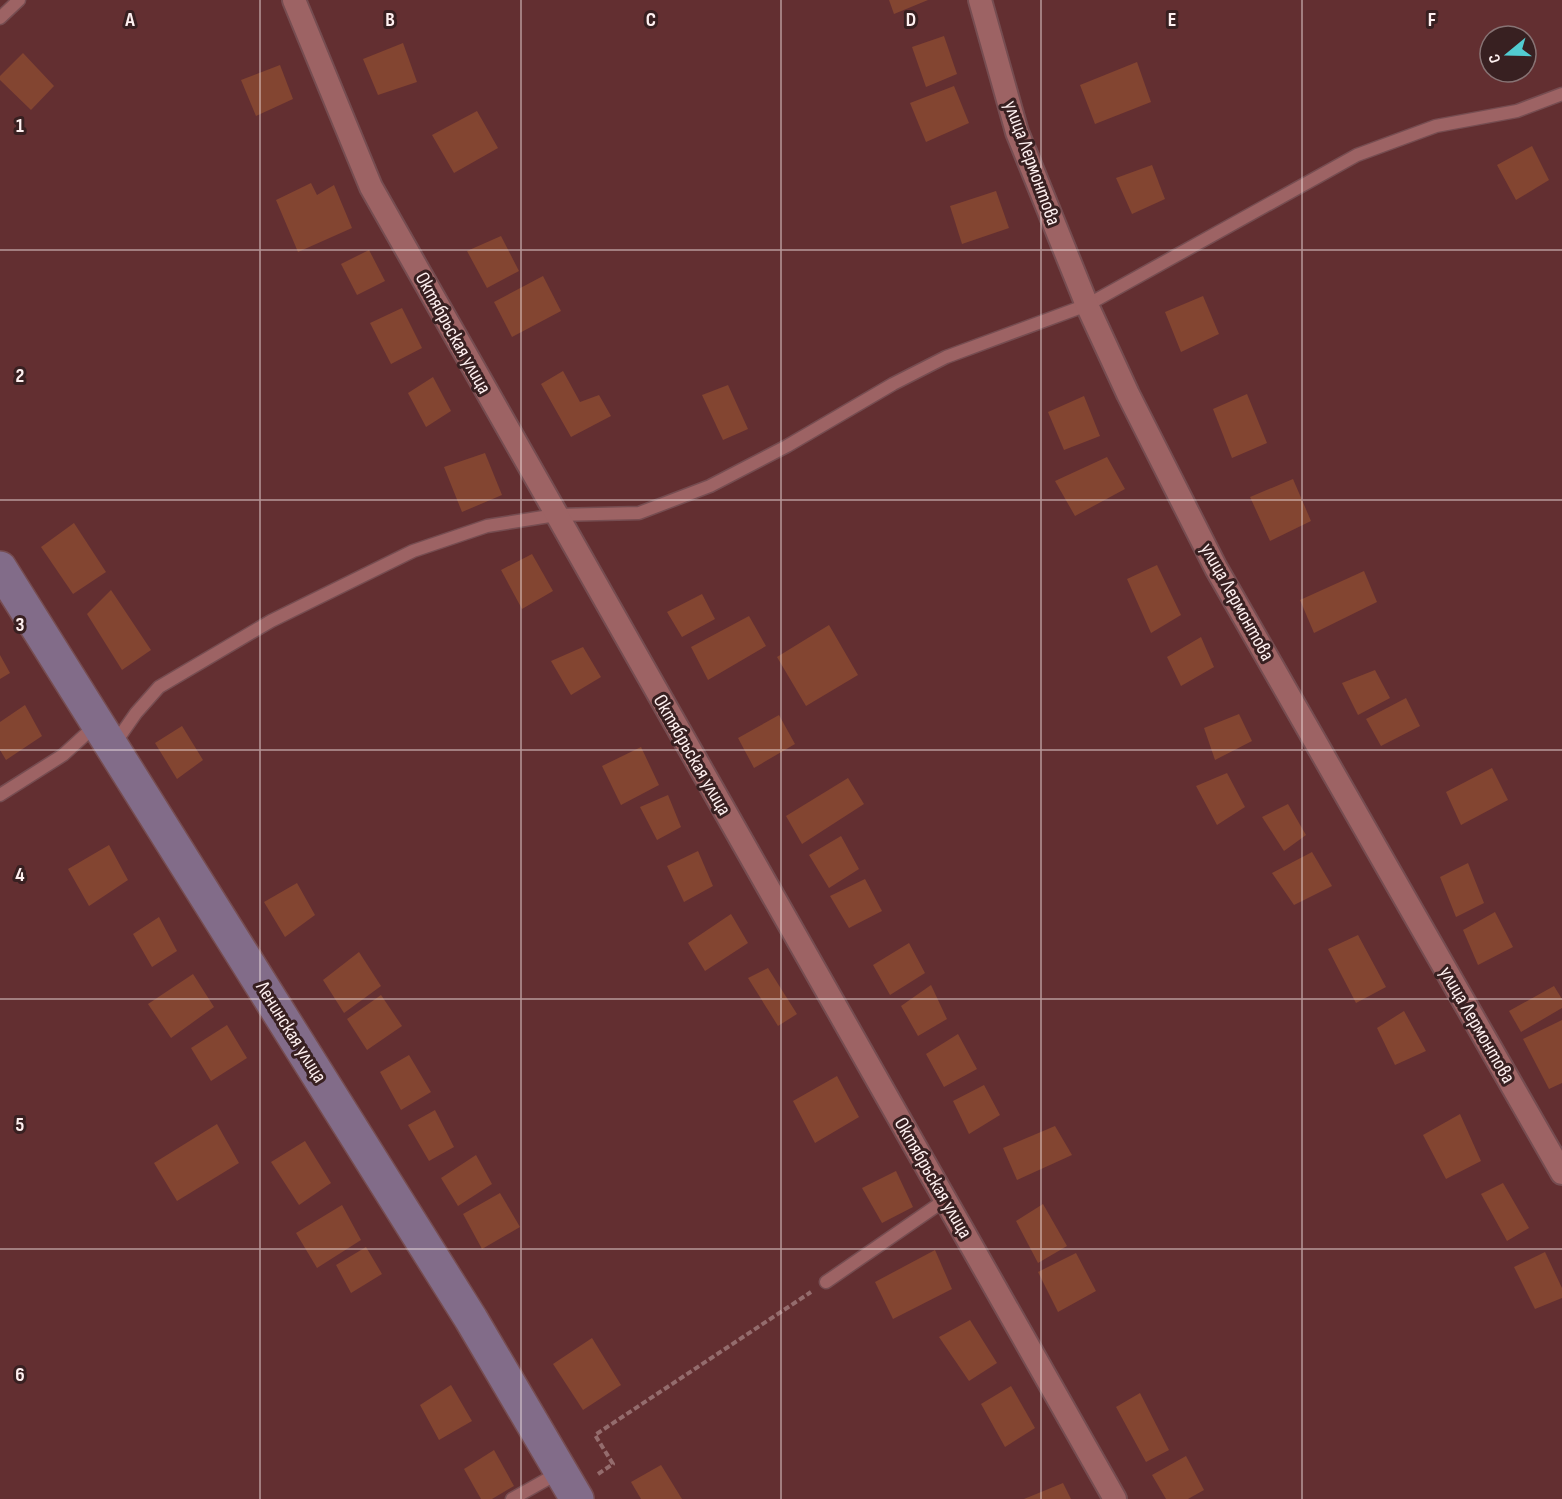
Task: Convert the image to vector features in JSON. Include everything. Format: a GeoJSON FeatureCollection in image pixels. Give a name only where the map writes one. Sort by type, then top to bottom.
{"type":"FeatureCollection","features":[{"type":"Feature","properties":{"kind":"street","name":"Октябрьская улица"},"geometry":{"type":"LineString","coordinates":[[294,0],[370,187],[1115,1499]]}},
{"type":"Feature","properties":{"kind":"street","name":"улица Лермонтова"},"geometry":{"type":"LineString","coordinates":[[980,0],[1017,132],[1086,304],[1128,394],[1216,568],[1562,1173]]}},
{"type":"Feature","properties":{"kind":"street","name":"Ленинская улица"},"geometry":{"type":"LineString","coordinates":[[0,568],[471,1319],[570,1487]]}},
{"type":"Feature","properties":{"kind":"lane"},"geometry":{"type":"LineString","coordinates":[[0,18],[19,0]]}},
{"type":"Feature","properties":{"kind":"lane"},"geometry":{"type":"LineString","coordinates":[[0,795],[63,755],[105,735],[136,713],[159,687],[271,621],[413,551],[487,526],[556,515],[639,513],[710,486],[787,446],[893,384],[946,357],[1086,304],[1358,155],[1436,126],[1517,111],[1562,94]]}},
{"type":"Feature","properties":{"kind":"lane"},"geometry":{"type":"LineString","coordinates":[[826,1282],[945,1200]]}},
{"type":"Feature","properties":{"kind":"lane"},"geometry":{"type":"LineString","coordinates":[[512,1499],[570,1487]]}},
{"type":"Feature","properties":{"kind":"path"},"geometry":{"type":"LineString","coordinates":[[570,1487],[613,1464],[596,1435],[826,1282]]}},
{"type":"Feature","properties":{"kind":"building"},"geometry":{"type":"Polygon","coordinates":[[[889,0],[928,0],[894,14],[889,0]]]}},
{"type":"Feature","properties":{"kind":"building"},"geometry":{"type":"Polygon","coordinates":[[[944,36],[957,74],[926,87],[912,47],[944,36]]]}},
{"type":"Feature","properties":{"kind":"building"},"geometry":{"type":"Polygon","coordinates":[[[403,43],[417,82],[378,95],[363,59],[403,43]]]}},
{"type":"Feature","properties":{"kind":"building"},"geometry":{"type":"Polygon","coordinates":[[[23,53],[54,86],[31,110],[0,80],[0,76],[23,53]]]}},
{"type":"Feature","properties":{"kind":"building"},"geometry":{"type":"Polygon","coordinates":[[[1137,62],[1151,102],[1095,124],[1080,85],[1137,62]]]}},
{"type":"Feature","properties":{"kind":"building"},"geometry":{"type":"Polygon","coordinates":[[[280,65],[293,99],[256,116],[241,80],[280,65]]]}},
{"type":"Feature","properties":{"kind":"building"},"geometry":{"type":"Polygon","coordinates":[[[954,86],[969,123],[926,142],[910,103],[954,86]]]}},
{"type":"Feature","properties":{"kind":"building"},"geometry":{"type":"Polygon","coordinates":[[[477,111],[498,148],[454,173],[432,135],[477,111]]]}},
{"type":"Feature","properties":{"kind":"building"},"geometry":{"type":"Polygon","coordinates":[[[1532,146],[1549,180],[1516,200],[1497,165],[1532,146]]]}},
{"type":"Feature","properties":{"kind":"building"},"geometry":{"type":"Polygon","coordinates":[[[1152,165],[1165,199],[1132,214],[1116,178],[1152,165]]]}},
{"type":"Feature","properties":{"kind":"building"},"geometry":{"type":"Polygon","coordinates":[[[311,183],[317,195],[334,185],[352,228],[298,252],[276,200],[311,183]]]}},
{"type":"Feature","properties":{"kind":"building"},"geometry":{"type":"Polygon","coordinates":[[[996,191],[1009,228],[962,244],[950,206],[996,191]]]}},
{"type":"Feature","properties":{"kind":"building"},"geometry":{"type":"Polygon","coordinates":[[[501,236],[519,271],[487,288],[467,251],[501,236]]]}},
{"type":"Feature","properties":{"kind":"building"},"geometry":{"type":"Polygon","coordinates":[[[369,250],[385,281],[357,295],[341,264],[369,250]]]}},
{"type":"Feature","properties":{"kind":"building"},"geometry":{"type":"Polygon","coordinates":[[[543,276],[561,311],[512,337],[494,302],[543,276]]]}},
{"type":"Feature","properties":{"kind":"building"},"geometry":{"type":"Polygon","coordinates":[[[1203,296],[1219,334],[1181,352],[1165,312],[1203,296]]]}},
{"type":"Feature","properties":{"kind":"building"},"geometry":{"type":"Polygon","coordinates":[[[402,308],[422,348],[391,364],[370,323],[402,308]]]}},
{"type":"Feature","properties":{"kind":"building"},"geometry":{"type":"Polygon","coordinates":[[[563,371],[580,402],[599,395],[611,416],[571,437],[541,384],[563,371]]]}},
{"type":"Feature","properties":{"kind":"building"},"geometry":{"type":"Polygon","coordinates":[[[433,377],[451,411],[426,427],[408,393],[433,377]]]}},
{"type":"Feature","properties":{"kind":"building"},"geometry":{"type":"Polygon","coordinates":[[[728,385],[748,429],[723,440],[702,395],[728,385]]]}},
{"type":"Feature","properties":{"kind":"building"},"geometry":{"type":"Polygon","coordinates":[[[1247,394],[1267,443],[1232,458],[1213,409],[1247,394]]]}},
{"type":"Feature","properties":{"kind":"building"},"geometry":{"type":"Polygon","coordinates":[[[1084,396],[1100,436],[1064,450],[1048,412],[1084,396]]]}},
{"type":"Feature","properties":{"kind":"building"},"geometry":{"type":"Polygon","coordinates":[[[485,453],[502,495],[462,512],[444,467],[485,453]]]}},
{"type":"Feature","properties":{"kind":"building"},"geometry":{"type":"Polygon","coordinates":[[[1107,457],[1125,489],[1075,516],[1055,481],[1107,457]]]}},
{"type":"Feature","properties":{"kind":"building"},"geometry":{"type":"Polygon","coordinates":[[[1293,479],[1311,521],[1270,541],[1250,497],[1293,479]]]}},
{"type":"Feature","properties":{"kind":"building"},"geometry":{"type":"Polygon","coordinates":[[[74,523],[106,572],[73,594],[41,547],[74,523]]]}},
{"type":"Feature","properties":{"kind":"building"},"geometry":{"type":"Polygon","coordinates":[[[532,554],[553,591],[522,609],[501,570],[532,554]]]}},
{"type":"Feature","properties":{"kind":"building"},"geometry":{"type":"Polygon","coordinates":[[[1157,565],[1181,615],[1151,633],[1127,579],[1157,565]]]}},
{"type":"Feature","properties":{"kind":"building"},"geometry":{"type":"Polygon","coordinates":[[[1364,571],[1377,602],[1314,633],[1300,600],[1364,571]]]}},
{"type":"Feature","properties":{"kind":"building"},"geometry":{"type":"Polygon","coordinates":[[[111,590],[151,650],[122,670],[87,614],[111,590]]]}},
{"type":"Feature","properties":{"kind":"building"},"geometry":{"type":"Polygon","coordinates":[[[702,594],[715,619],[682,637],[667,612],[702,594]]]}},
{"type":"Feature","properties":{"kind":"building"},"geometry":{"type":"Polygon","coordinates":[[[749,616],[766,646],[708,680],[691,647],[749,616]]]}},
{"type":"Feature","properties":{"kind":"building"},"geometry":{"type":"Polygon","coordinates":[[[829,625],[858,675],[806,706],[777,657],[829,625]]]}},
{"type":"Feature","properties":{"kind":"building"},"geometry":{"type":"Polygon","coordinates":[[[1201,637],[1214,667],[1181,686],[1167,657],[1201,637]]]}},
{"type":"Feature","properties":{"kind":"building"},"geometry":{"type":"Polygon","coordinates":[[[583,647],[601,677],[571,695],[551,661],[583,647]]]}},
{"type":"Feature","properties":{"kind":"building"},"geometry":{"type":"Polygon","coordinates":[[[0,655],[10,673],[0,679],[0,655]]]}},
{"type":"Feature","properties":{"kind":"building"},"geometry":{"type":"Polygon","coordinates":[[[1375,670],[1390,698],[1358,715],[1342,683],[1375,670]]]}},
{"type":"Feature","properties":{"kind":"building"},"geometry":{"type":"Polygon","coordinates":[[[1406,698],[1420,726],[1381,746],[1366,719],[1406,698]]]}},
{"type":"Feature","properties":{"kind":"building"},"geometry":{"type":"Polygon","coordinates":[[[25,705],[42,736],[6,760],[0,750],[0,722],[25,705]]]}},
{"type":"Feature","properties":{"kind":"building"},"geometry":{"type":"Polygon","coordinates":[[[1239,714],[1252,741],[1215,760],[1204,728],[1239,714]]]}},
{"type":"Feature","properties":{"kind":"building"},"geometry":{"type":"Polygon","coordinates":[[[779,715],[795,744],[754,768],[738,738],[779,715]]]}},
{"type":"Feature","properties":{"kind":"building"},"geometry":{"type":"Polygon","coordinates":[[[182,726],[203,760],[177,779],[155,743],[182,726]]]}},
{"type":"Feature","properties":{"kind":"building"},"geometry":{"type":"Polygon","coordinates":[[[641,747],[659,785],[621,805],[602,766],[641,747]]]}},
{"type":"Feature","properties":{"kind":"building"},"geometry":{"type":"Polygon","coordinates":[[[1492,768],[1508,800],[1461,825],[1446,792],[1492,768]]]}},
{"type":"Feature","properties":{"kind":"building"},"geometry":{"type":"Polygon","coordinates":[[[1227,773],[1245,807],[1217,825],[1196,786],[1227,773]]]}},
{"type":"Feature","properties":{"kind":"building"},"geometry":{"type":"Polygon","coordinates":[[[848,778],[864,804],[802,844],[786,816],[848,778]]]}},
{"type":"Feature","properties":{"kind":"building"},"geometry":{"type":"Polygon","coordinates":[[[668,795],[681,827],[657,840],[640,807],[668,795]]]}},
{"type":"Feature","properties":{"kind":"building"},"geometry":{"type":"Polygon","coordinates":[[[1288,804],[1306,835],[1284,851],[1262,817],[1288,804]]]}},
{"type":"Feature","properties":{"kind":"building"},"geometry":{"type":"Polygon","coordinates":[[[841,836],[859,869],[829,888],[809,855],[841,836]]]}},
{"type":"Feature","properties":{"kind":"building"},"geometry":{"type":"Polygon","coordinates":[[[109,845],[128,880],[89,906],[68,869],[109,845]]]}},
{"type":"Feature","properties":{"kind":"building"},"geometry":{"type":"Polygon","coordinates":[[[698,851],[713,886],[684,902],[667,866],[698,851]]]}},
{"type":"Feature","properties":{"kind":"building"},"geometry":{"type":"Polygon","coordinates":[[[1312,852],[1332,886],[1294,905],[1272,873],[1312,852]]]}},
{"type":"Feature","properties":{"kind":"building"},"geometry":{"type":"Polygon","coordinates":[[[1468,863],[1484,903],[1456,917],[1440,877],[1468,863]]]}},
{"type":"Feature","properties":{"kind":"building"},"geometry":{"type":"Polygon","coordinates":[[[865,879],[882,911],[849,928],[830,896],[865,879]]]}},
{"type":"Feature","properties":{"kind":"building"},"geometry":{"type":"Polygon","coordinates":[[[297,883],[315,915],[285,937],[264,902],[297,883]]]}},
{"type":"Feature","properties":{"kind":"building"},"geometry":{"type":"Polygon","coordinates":[[[1495,912],[1513,947],[1478,965],[1463,930],[1495,912]]]}},
{"type":"Feature","properties":{"kind":"building"},"geometry":{"type":"Polygon","coordinates":[[[731,914],[748,943],[705,971],[688,943],[731,914]]]}},
{"type":"Feature","properties":{"kind":"building"},"geometry":{"type":"Polygon","coordinates":[[[159,917],[177,951],[152,967],[133,934],[159,917]]]}},
{"type":"Feature","properties":{"kind":"building"},"geometry":{"type":"Polygon","coordinates":[[[1358,935],[1386,987],[1356,1003],[1328,949],[1358,935]]]}},
{"type":"Feature","properties":{"kind":"building"},"geometry":{"type":"Polygon","coordinates":[[[909,943],[925,973],[890,995],[873,965],[909,943]]]}},
{"type":"Feature","properties":{"kind":"building"},"geometry":{"type":"Polygon","coordinates":[[[359,952],[381,986],[344,1013],[323,980],[359,952]]]}},
{"type":"Feature","properties":{"kind":"building"},"geometry":{"type":"Polygon","coordinates":[[[768,968],[797,1014],[778,1026],[748,978],[768,968]]]}},
{"type":"Feature","properties":{"kind":"building"},"geometry":{"type":"Polygon","coordinates":[[[193,974],[214,1007],[171,1038],[148,1004],[193,974]]]}},
{"type":"Feature","properties":{"kind":"building"},"geometry":{"type":"Polygon","coordinates":[[[931,985],[947,1019],[918,1036],[901,1006],[931,985]]]}},
{"type":"Feature","properties":{"kind":"building"},"geometry":{"type":"Polygon","coordinates":[[[1554,986],[1562,999],[1562,1008],[1521,1032],[1509,1011],[1554,986]]]}},
{"type":"Feature","properties":{"kind":"building"},"geometry":{"type":"Polygon","coordinates":[[[381,995],[402,1026],[367,1050],[347,1019],[381,995]]]}},
{"type":"Feature","properties":{"kind":"building"},"geometry":{"type":"Polygon","coordinates":[[[1404,1011],[1426,1051],[1395,1065],[1377,1028],[1404,1011]]]}},
{"type":"Feature","properties":{"kind":"building"},"geometry":{"type":"Polygon","coordinates":[[[1562,1020],[1562,1083],[1549,1089],[1523,1039],[1562,1020]]]}},
{"type":"Feature","properties":{"kind":"building"},"geometry":{"type":"Polygon","coordinates":[[[227,1025],[247,1058],[211,1081],[191,1048],[227,1025]]]}},
{"type":"Feature","properties":{"kind":"building"},"geometry":{"type":"Polygon","coordinates":[[[958,1034],[977,1069],[944,1087],[926,1054],[958,1034]]]}},
{"type":"Feature","properties":{"kind":"building"},"geometry":{"type":"Polygon","coordinates":[[[409,1055],[431,1092],[401,1110],[380,1072],[409,1055]]]}},
{"type":"Feature","properties":{"kind":"building"},"geometry":{"type":"Polygon","coordinates":[[[837,1076],[859,1117],[815,1143],[793,1101],[837,1076]]]}},
{"type":"Feature","properties":{"kind":"building"},"geometry":{"type":"Polygon","coordinates":[[[984,1085],[1000,1115],[969,1134],[953,1101],[984,1085]]]}},
{"type":"Feature","properties":{"kind":"building"},"geometry":{"type":"Polygon","coordinates":[[[435,1110],[454,1147],[429,1161],[408,1125],[435,1110]]]}},
{"type":"Feature","properties":{"kind":"building"},"geometry":{"type":"Polygon","coordinates":[[[1460,1114],[1481,1161],[1446,1179],[1423,1135],[1460,1114]]]}},
{"type":"Feature","properties":{"kind":"building"},"geometry":{"type":"Polygon","coordinates":[[[217,1124],[239,1163],[177,1201],[154,1163],[217,1124]]]}},
{"type":"Feature","properties":{"kind":"building"},"geometry":{"type":"Polygon","coordinates":[[[1055,1126],[1072,1155],[1017,1180],[1003,1148],[1055,1126]]]}},
{"type":"Feature","properties":{"kind":"building"},"geometry":{"type":"Polygon","coordinates":[[[305,1141],[331,1183],[299,1205],[271,1162],[305,1141]]]}},
{"type":"Feature","properties":{"kind":"building"},"geometry":{"type":"Polygon","coordinates":[[[476,1155],[492,1184],[458,1206],[441,1178],[476,1155]]]}},
{"type":"Feature","properties":{"kind":"building"},"geometry":{"type":"Polygon","coordinates":[[[896,1171],[913,1207],[882,1223],[862,1188],[896,1171]]]}},
{"type":"Feature","properties":{"kind":"building"},"geometry":{"type":"Polygon","coordinates":[[[1503,1183],[1529,1228],[1507,1241],[1481,1194],[1503,1183]]]}},
{"type":"Feature","properties":{"kind":"building"},"geometry":{"type":"Polygon","coordinates":[[[500,1193],[520,1227],[482,1249],[463,1214],[500,1193]]]}},
{"type":"Feature","properties":{"kind":"building"},"geometry":{"type":"Polygon","coordinates":[[[1043,1204],[1067,1246],[1038,1263],[1016,1221],[1043,1204]]]}},
{"type":"Feature","properties":{"kind":"building"},"geometry":{"type":"Polygon","coordinates":[[[342,1205],[361,1240],[317,1268],[296,1233],[342,1205]]]}},
{"type":"Feature","properties":{"kind":"building"},"geometry":{"type":"Polygon","coordinates":[[[366,1247],[382,1274],[351,1293],[336,1265],[366,1247]]]}},
{"type":"Feature","properties":{"kind":"building"},"geometry":{"type":"Polygon","coordinates":[[[935,1250],[952,1289],[893,1319],[875,1282],[935,1250]]]}},
{"type":"Feature","properties":{"kind":"building"},"geometry":{"type":"Polygon","coordinates":[[[1545,1252],[1562,1288],[1562,1298],[1535,1309],[1514,1267],[1545,1252]]]}},
{"type":"Feature","properties":{"kind":"building"},"geometry":{"type":"Polygon","coordinates":[[[1076,1253],[1096,1291],[1058,1312],[1038,1272],[1076,1253]]]}},
{"type":"Feature","properties":{"kind":"building"},"geometry":{"type":"Polygon","coordinates":[[[970,1320],[997,1363],[969,1381],[939,1337],[970,1320]]]}},
{"type":"Feature","properties":{"kind":"building"},"geometry":{"type":"Polygon","coordinates":[[[592,1338],[621,1385],[583,1410],[553,1364],[592,1338]]]}},
{"type":"Feature","properties":{"kind":"building"},"geometry":{"type":"Polygon","coordinates":[[[451,1385],[472,1421],[439,1440],[420,1405],[451,1385]]]}},
{"type":"Feature","properties":{"kind":"building"},"geometry":{"type":"Polygon","coordinates":[[[1011,1386],[1035,1428],[1005,1447],[981,1404],[1011,1386]]]}},
{"type":"Feature","properties":{"kind":"building"},"geometry":{"type":"Polygon","coordinates":[[[1140,1393],[1169,1450],[1146,1462],[1116,1407],[1140,1393]]]}},
{"type":"Feature","properties":{"kind":"building"},"geometry":{"type":"Polygon","coordinates":[[[494,1450],[514,1486],[492,1499],[481,1499],[464,1469],[494,1450]]]}},
{"type":"Feature","properties":{"kind":"building"},"geometry":{"type":"Polygon","coordinates":[[[1186,1456],[1204,1490],[1188,1499],[1166,1499],[1152,1475],[1186,1456]]]}},
{"type":"Feature","properties":{"kind":"building"},"geometry":{"type":"Polygon","coordinates":[[[661,1465],[682,1499],[641,1499],[631,1482],[661,1465]]]}},
{"type":"Feature","properties":{"kind":"building"},"geometry":{"type":"Polygon","coordinates":[[[1063,1483],[1071,1499],[1024,1499],[1063,1483]]]}}]}
